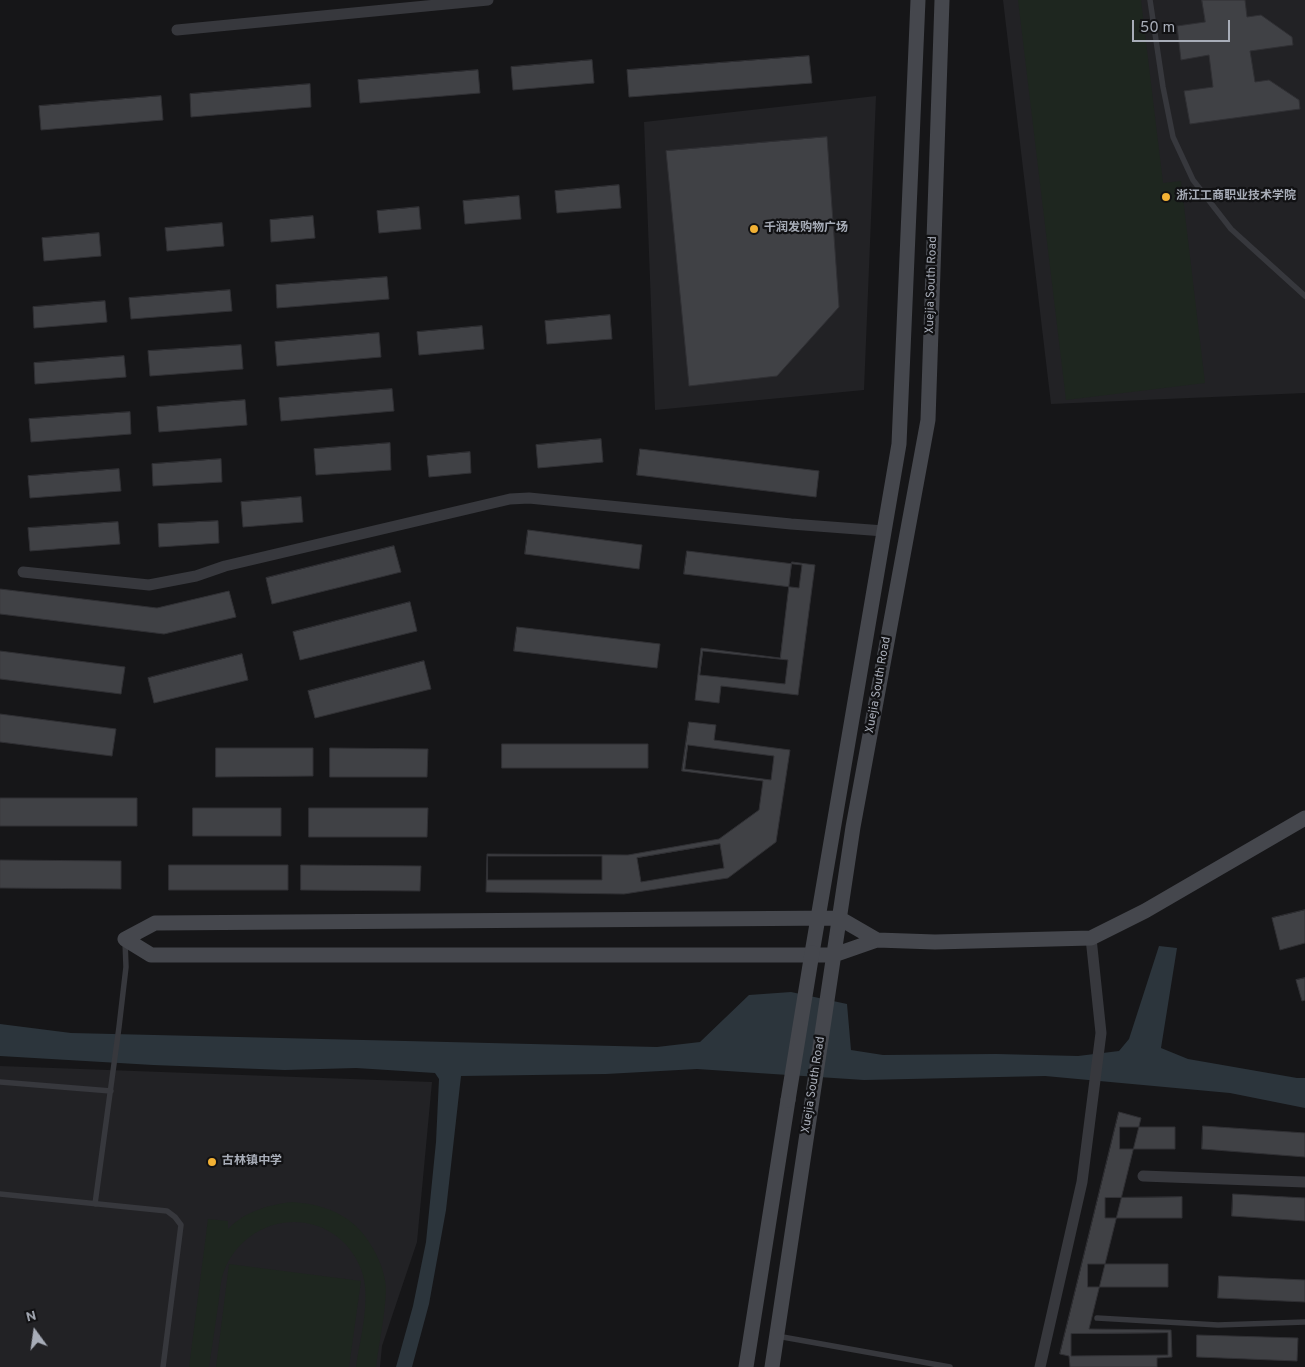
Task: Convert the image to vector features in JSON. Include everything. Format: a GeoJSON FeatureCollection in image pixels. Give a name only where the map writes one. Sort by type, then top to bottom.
{"type":"FeatureCollection","features":[{"type":"Feature","properties":{"kind":"main road","name":"Xuejia South Road"},"geometry":{"type":"LineString","coordinates":[[746,1367],[812,953],[899,444],[918,0]]}},
{"type":"Feature","properties":{"kind":"main road","name":"Xuejia South Road"},"geometry":{"type":"LineString","coordinates":[[772,1367],[853,828],[928,420],[942,0]]}},
{"type":"Feature","properties":{"kind":"main road"},"geometry":{"type":"LineString","coordinates":[[877,940],[839,918],[156,923],[126,939],[150,954],[834,955],[877,940],[935,942],[1091,938],[1145,911],[1305,818]]}},
{"type":"Feature","properties":{"kind":"street"},"geometry":{"type":"LineString","coordinates":[[177,30],[488,0]]}},
{"type":"Feature","properties":{"kind":"street"},"geometry":{"type":"LineString","coordinates":[[23,572],[149,585],[196,576],[225,566],[510,499],[529,498],[884,531]]}},
{"type":"Feature","properties":{"kind":"street"},"geometry":{"type":"LineString","coordinates":[[1040,1367],[1082,1182],[1101,1033],[1091,938]]}},
{"type":"Feature","properties":{"kind":"street"},"geometry":{"type":"LineString","coordinates":[[1143,1176],[1305,1182]]}},
{"type":"Feature","properties":{"kind":"lane"},"geometry":{"type":"LineString","coordinates":[[1150,0],[1163,87],[1173,137],[1192,180],[1231,229],[1305,296]]}},
{"type":"Feature","properties":{"kind":"lane"},"geometry":{"type":"LineString","coordinates":[[95,1204],[119,1027],[126,967],[126,939]]}},
{"type":"Feature","properties":{"kind":"lane"},"geometry":{"type":"LineString","coordinates":[[0,1082],[111,1091]]}},
{"type":"Feature","properties":{"kind":"lane"},"geometry":{"type":"LineString","coordinates":[[0,1194],[167,1211],[175,1217],[181,1224],[163,1367]]}},
{"type":"Feature","properties":{"kind":"lane"},"geometry":{"type":"LineString","coordinates":[[1097,1318],[1218,1325],[1305,1322]]}},
{"type":"Feature","properties":{"kind":"lane"},"geometry":{"type":"LineString","coordinates":[[777,1336],[950,1367]]}},
{"type":"Feature","properties":{"kind":"shaded area","name":"浙江工商职业技术学院"},"geometry":{"type":"Polygon","coordinates":[[[1003,0],[1305,0],[1305,393],[1051,404],[1003,0]]]}},
{"type":"Feature","properties":{"kind":"shaded area"},"geometry":{"type":"Polygon","coordinates":[[[1018,0],[1141,0],[1163,183],[1181,181],[1205,383],[1066,400],[1018,0]]]}},
{"type":"Feature","properties":{"kind":"shaded area"},"geometry":{"type":"Polygon","coordinates":[[[876,96],[864,390],[655,410],[644,122],[876,96]]]}},
{"type":"Feature","properties":{"kind":"shaded area"},"geometry":{"type":"Polygon","coordinates":[[[1159,946],[1177,948],[1161,1048],[1188,1059],[1305,1078],[1305,1108],[1230,1093],[1045,1076],[864,1080],[697,1069],[606,1074],[461,1076],[446,1210],[429,1304],[412,1367],[396,1367],[413,1306],[426,1242],[436,1142],[439,1079],[435,1073],[356,1068],[285,1070],[153,1065],[0,1056],[0,1024],[71,1033],[657,1047],[700,1042],[749,995],[791,992],[847,1004],[851,1050],[883,1055],[996,1054],[1078,1056],[1119,1051],[1129,1039],[1159,946]]]}},
{"type":"Feature","properties":{"kind":"shaded area","name":"古林镇中学"},"geometry":{"type":"Polygon","coordinates":[[[0,1066],[432,1082],[417,1242],[382,1346],[380,1367],[0,1367],[0,1066]]]}},
{"type":"Feature","properties":{"kind":"shaded area"},"geometry":{"type":"Polygon","coordinates":[[[292,1202],[319,1206],[342,1216],[361,1231],[376,1254],[383,1271],[386,1290],[376,1367],[356,1367],[365,1305],[364,1280],[361,1269],[349,1249],[333,1234],[315,1225],[295,1222],[275,1225],[256,1233],[239,1247],[222,1275],[209,1367],[189,1367],[208,1219],[228,1221],[228,1229],[250,1213],[274,1205],[292,1202]]]}},
{"type":"Feature","properties":{"kind":"shaded area"},"geometry":{"type":"Polygon","coordinates":[[[229,1264],[361,1281],[349,1367],[216,1367],[229,1264]]]}},
{"type":"Feature","properties":{"kind":"building"},"geometry":{"type":"Polygon","coordinates":[[[1202,0],[1245,0],[1247,17],[1261,15],[1292,37],[1293,45],[1250,51],[1255,82],[1269,80],[1299,100],[1300,109],[1190,124],[1184,91],[1213,87],[1209,55],[1181,60],[1177,26],[1205,22],[1202,0]]]}},
{"type":"Feature","properties":{"kind":"building"},"geometry":{"type":"Polygon","coordinates":[[[809,56],[812,83],[629,97],[627,70],[809,56]]]}},
{"type":"Feature","properties":{"kind":"building"},"geometry":{"type":"Polygon","coordinates":[[[592,60],[594,83],[513,90],[511,67],[592,60]]]}},
{"type":"Feature","properties":{"kind":"building"},"geometry":{"type":"Polygon","coordinates":[[[478,70],[480,93],[360,103],[358,80],[478,70]]]}},
{"type":"Feature","properties":{"kind":"building"},"geometry":{"type":"Polygon","coordinates":[[[310,84],[311,107],[191,117],[190,94],[310,84]]]}},
{"type":"Feature","properties":{"kind":"building"},"geometry":{"type":"Polygon","coordinates":[[[161,96],[163,120],[41,130],[39,106],[161,96]]]}},
{"type":"Feature","properties":{"kind":"building","name":"千润发购物广场"},"geometry":{"type":"Polygon","coordinates":[[[827,137],[839,307],[777,376],[689,386],[666,151],[827,137]]]}},
{"type":"Feature","properties":{"kind":"building"},"geometry":{"type":"Polygon","coordinates":[[[619,185],[621,208],[557,213],[555,191],[619,185]]]}},
{"type":"Feature","properties":{"kind":"building"},"geometry":{"type":"Polygon","coordinates":[[[519,196],[521,219],[465,224],[463,201],[519,196]]]}},
{"type":"Feature","properties":{"kind":"building"},"geometry":{"type":"Polygon","coordinates":[[[419,207],[421,229],[379,233],[377,211],[419,207]]]}},
{"type":"Feature","properties":{"kind":"building"},"geometry":{"type":"Polygon","coordinates":[[[313,216],[315,238],[271,242],[270,220],[313,216]]]}},
{"type":"Feature","properties":{"kind":"building"},"geometry":{"type":"Polygon","coordinates":[[[222,223],[224,246],[167,251],[165,228],[222,223]]]}},
{"type":"Feature","properties":{"kind":"building"},"geometry":{"type":"Polygon","coordinates":[[[99,233],[101,256],[44,261],[42,238],[99,233]]]}},
{"type":"Feature","properties":{"kind":"building"},"geometry":{"type":"Polygon","coordinates":[[[387,277],[389,299],[277,308],[276,285],[387,277]]]}},
{"type":"Feature","properties":{"kind":"building"},"geometry":{"type":"Polygon","coordinates":[[[230,290],[232,311],[131,319],[129,298],[230,290]]]}},
{"type":"Feature","properties":{"kind":"building"},"geometry":{"type":"Polygon","coordinates":[[[105,301],[107,322],[34,328],[33,307],[105,301]]]}},
{"type":"Feature","properties":{"kind":"building"},"geometry":{"type":"Polygon","coordinates":[[[610,315],[612,339],[547,344],[545,321],[610,315]]]}},
{"type":"Feature","properties":{"kind":"building"},"geometry":{"type":"Polygon","coordinates":[[[482,326],[484,349],[419,355],[417,332],[482,326]]]}},
{"type":"Feature","properties":{"kind":"building"},"geometry":{"type":"Polygon","coordinates":[[[379,333],[381,357],[277,366],[275,342],[379,333]]]}},
{"type":"Feature","properties":{"kind":"building"},"geometry":{"type":"Polygon","coordinates":[[[241,345],[243,369],[150,376],[148,351],[241,345]]]}},
{"type":"Feature","properties":{"kind":"building"},"geometry":{"type":"Polygon","coordinates":[[[124,356],[126,377],[35,384],[34,363],[124,356]]]}},
{"type":"Feature","properties":{"kind":"building"},"geometry":{"type":"Polygon","coordinates":[[[392,389],[394,411],[281,421],[279,398],[392,389]]]}},
{"type":"Feature","properties":{"kind":"building"},"geometry":{"type":"Polygon","coordinates":[[[245,400],[247,425],[159,432],[157,407],[245,400]]]}},
{"type":"Feature","properties":{"kind":"building"},"geometry":{"type":"Polygon","coordinates":[[[130,412],[131,434],[31,442],[29,419],[130,412]]]}},
{"type":"Feature","properties":{"kind":"building"},"geometry":{"type":"Polygon","coordinates":[[[601,439],[603,462],[538,468],[536,445],[601,439]]]}},
{"type":"Feature","properties":{"kind":"building"},"geometry":{"type":"Polygon","coordinates":[[[390,443],[391,470],[316,475],[314,449],[390,443]]]}},
{"type":"Feature","properties":{"kind":"building"},"geometry":{"type":"Polygon","coordinates":[[[640,449],[819,471],[816,497],[637,475],[640,449]]]}},
{"type":"Feature","properties":{"kind":"building"},"geometry":{"type":"Polygon","coordinates":[[[470,452],[471,473],[429,477],[427,456],[470,452]]]}},
{"type":"Feature","properties":{"kind":"building"},"geometry":{"type":"Polygon","coordinates":[[[221,459],[222,482],[153,486],[152,464],[221,459]]]}},
{"type":"Feature","properties":{"kind":"building"},"geometry":{"type":"Polygon","coordinates":[[[119,469],[121,491],[30,498],[28,476],[119,469]]]}},
{"type":"Feature","properties":{"kind":"building"},"geometry":{"type":"Polygon","coordinates":[[[301,497],[303,522],[243,527],[241,502],[301,497]]]}},
{"type":"Feature","properties":{"kind":"building"},"geometry":{"type":"Polygon","coordinates":[[[218,521],[219,543],[159,547],[158,524],[218,521]]]}},
{"type":"Feature","properties":{"kind":"building"},"geometry":{"type":"Polygon","coordinates":[[[118,522],[120,544],[30,551],[28,528],[118,522]]]}},
{"type":"Feature","properties":{"kind":"building"},"geometry":{"type":"Polygon","coordinates":[[[528,530],[642,545],[639,569],[525,554],[528,530]]]}},
{"type":"Feature","properties":{"kind":"building"},"geometry":{"type":"Polygon","coordinates":[[[394,546],[401,572],[272,604],[266,578],[394,546]]]}},
{"type":"Feature","properties":{"kind":"building"},"geometry":{"type":"Polygon","coordinates":[[[687,551],[802,565],[799,588],[684,574],[687,551]]]}},
{"type":"Feature","properties":{"kind":"building"},"geometry":{"type":"Polygon","coordinates":[[[792,562],[815,565],[798,695],[721,686],[719,703],[695,700],[701,648],[780,658],[792,562]]]}},
{"type":"Feature","properties":{"kind":"building"},"geometry":{"type":"Polygon","coordinates":[[[0,589],[157,608],[229,591],[236,617],[164,634],[0,614],[0,589]]]}},
{"type":"Feature","properties":{"kind":"building"},"geometry":{"type":"Polygon","coordinates":[[[410,602],[417,631],[300,660],[293,632],[410,602]]]}},
{"type":"Feature","properties":{"kind":"building"},"geometry":{"type":"Polygon","coordinates":[[[517,627],[660,644],[657,668],[514,651],[517,627]]]}},
{"type":"Feature","properties":{"kind":"building"},"geometry":{"type":"Polygon","coordinates":[[[0,651],[125,667],[121,694],[0,679],[0,651]]]}},
{"type":"Feature","properties":{"kind":"building"},"geometry":{"type":"Polygon","coordinates":[[[703,651],[788,660],[785,684],[700,675],[703,651]]]}},
{"type":"Feature","properties":{"kind":"building"},"geometry":{"type":"Polygon","coordinates":[[[242,654],[248,680],[154,703],[148,678],[242,654]]]}},
{"type":"Feature","properties":{"kind":"building"},"geometry":{"type":"Polygon","coordinates":[[[424,661],[431,689],[315,718],[308,691],[424,661]]]}},
{"type":"Feature","properties":{"kind":"building"},"geometry":{"type":"Polygon","coordinates":[[[0,714],[116,729],[112,756],[0,742],[0,714]]]}},
{"type":"Feature","properties":{"kind":"building"},"geometry":{"type":"Polygon","coordinates":[[[689,722],[716,725],[714,740],[790,750],[776,842],[728,878],[624,894],[486,892],[487,854],[628,855],[719,839],[759,810],[763,781],[682,771],[689,722]]]}},
{"type":"Feature","properties":{"kind":"building"},"geometry":{"type":"Polygon","coordinates":[[[502,744],[648,744],[648,768],[502,768],[502,744]]]}},
{"type":"Feature","properties":{"kind":"building"},"geometry":{"type":"Polygon","coordinates":[[[688,745],[774,756],[771,780],[685,769],[688,745]]]}},
{"type":"Feature","properties":{"kind":"building"},"geometry":{"type":"Polygon","coordinates":[[[216,748],[313,748],[313,776],[216,777],[216,748]]]}},
{"type":"Feature","properties":{"kind":"building"},"geometry":{"type":"Polygon","coordinates":[[[330,748],[428,749],[427,777],[330,777],[330,748]]]}},
{"type":"Feature","properties":{"kind":"building"},"geometry":{"type":"Polygon","coordinates":[[[0,798],[137,798],[137,826],[0,826],[0,798]]]}},
{"type":"Feature","properties":{"kind":"building"},"geometry":{"type":"Polygon","coordinates":[[[193,808],[281,808],[281,836],[193,836],[193,808]]]}},
{"type":"Feature","properties":{"kind":"building"},"geometry":{"type":"Polygon","coordinates":[[[309,808],[428,808],[427,837],[309,837],[309,808]]]}},
{"type":"Feature","properties":{"kind":"building"},"geometry":{"type":"Polygon","coordinates":[[[720,844],[724,868],[641,882],[637,858],[720,844]]]}},
{"type":"Feature","properties":{"kind":"building"},"geometry":{"type":"Polygon","coordinates":[[[488,856],[602,856],[602,880],[488,880],[488,856]]]}},
{"type":"Feature","properties":{"kind":"building"},"geometry":{"type":"Polygon","coordinates":[[[0,860],[121,861],[121,889],[0,888],[0,860]]]}},
{"type":"Feature","properties":{"kind":"building"},"geometry":{"type":"Polygon","coordinates":[[[169,865],[288,865],[288,890],[169,890],[169,865]]]}},
{"type":"Feature","properties":{"kind":"building"},"geometry":{"type":"Polygon","coordinates":[[[301,865],[421,866],[420,891],[301,890],[301,865]]]}},
{"type":"Feature","properties":{"kind":"building"},"geometry":{"type":"Polygon","coordinates":[[[1305,910],[1305,943],[1280,950],[1272,918],[1305,910]]]}},
{"type":"Feature","properties":{"kind":"building"},"geometry":{"type":"Polygon","coordinates":[[[1305,978],[1305,1000],[1302,1001],[1296,980],[1305,978]]]}},
{"type":"Feature","properties":{"kind":"building"},"geometry":{"type":"Polygon","coordinates":[[[1119,1112],[1141,1118],[1089,1329],[1171,1330],[1172,1357],[1157,1358],[1157,1367],[1070,1367],[1069,1356],[1060,1354],[1119,1112]]]}},
{"type":"Feature","properties":{"kind":"building"},"geometry":{"type":"Polygon","coordinates":[[[1203,1126],[1305,1133],[1305,1157],[1202,1149],[1203,1126]]]}},
{"type":"Feature","properties":{"kind":"building"},"geometry":{"type":"Polygon","coordinates":[[[1120,1127],[1175,1127],[1175,1149],[1120,1149],[1120,1127]]]}},
{"type":"Feature","properties":{"kind":"building"},"geometry":{"type":"Polygon","coordinates":[[[1233,1194],[1305,1198],[1305,1221],[1232,1216],[1233,1194]]]}},
{"type":"Feature","properties":{"kind":"building"},"geometry":{"type":"Polygon","coordinates":[[[1182,1197],[1182,1218],[1105,1218],[1105,1198],[1182,1197]]]}},
{"type":"Feature","properties":{"kind":"building"},"geometry":{"type":"Polygon","coordinates":[[[1088,1264],[1168,1264],[1168,1287],[1088,1287],[1088,1264]]]}},
{"type":"Feature","properties":{"kind":"building"},"geometry":{"type":"Polygon","coordinates":[[[1219,1276],[1305,1280],[1305,1302],[1218,1298],[1219,1276]]]}},
{"type":"Feature","properties":{"kind":"building"},"geometry":{"type":"Polygon","coordinates":[[[1168,1333],[1168,1355],[1071,1356],[1071,1334],[1168,1333]]]}},
{"type":"Feature","properties":{"kind":"building"},"geometry":{"type":"Polygon","coordinates":[[[1197,1335],[1298,1338],[1297,1361],[1197,1357],[1197,1335]]]}},
{"type":"Feature","properties":{"kind":"place","name":"浙江工商职业技术学院"},"geometry":{"type":"Point","coordinates":[1166,197]}},
{"type":"Feature","properties":{"kind":"place","name":"千润发购物广场"},"geometry":{"type":"Point","coordinates":[754,229]}},
{"type":"Feature","properties":{"kind":"place","name":"古林镇中学"},"geometry":{"type":"Point","coordinates":[212,1162]}}]}
